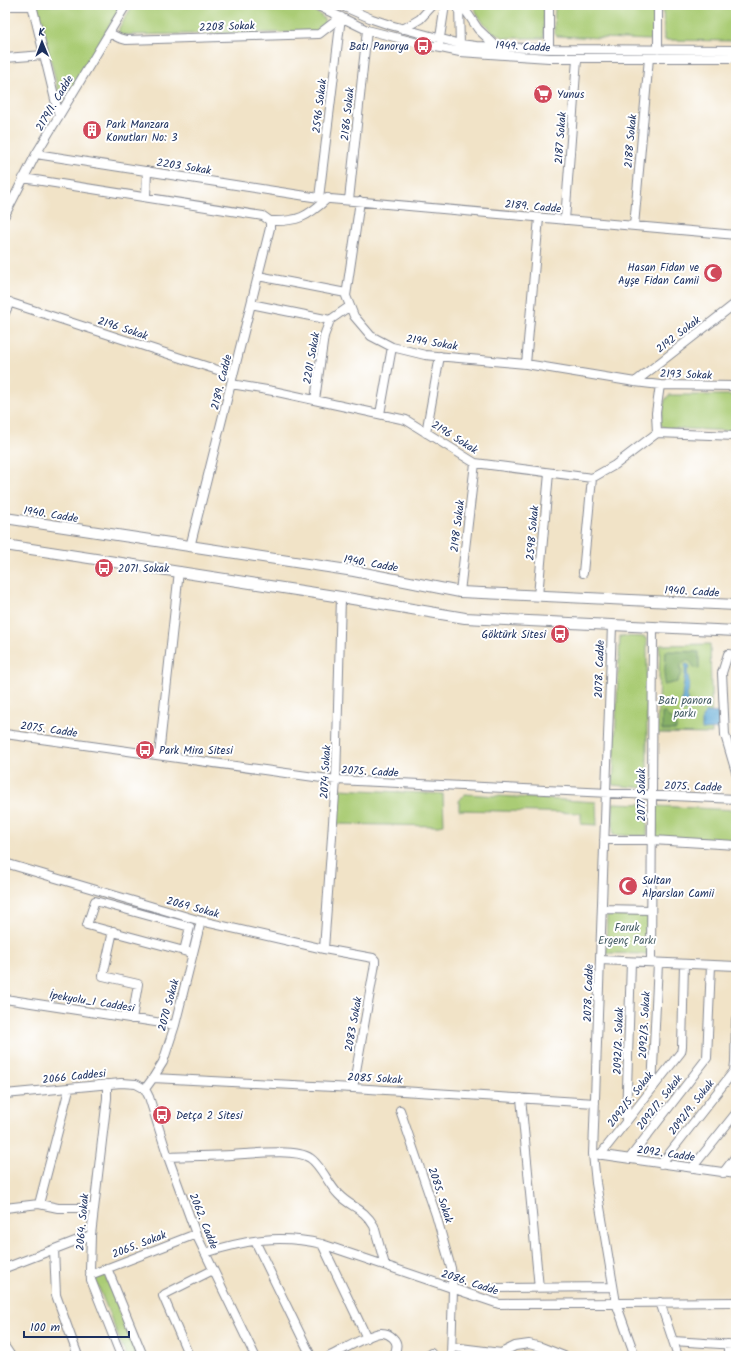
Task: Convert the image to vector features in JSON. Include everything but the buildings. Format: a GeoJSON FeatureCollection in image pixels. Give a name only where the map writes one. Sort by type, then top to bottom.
{"type":"FeatureCollection","features":[{"type":"Feature","properties":{"kind":"main road","name":"1940. Cadde"},"geometry":{"type":"LineString","coordinates":[[5,518],[354,572],[460,592],[736,605]]}},
{"type":"Feature","properties":{"kind":"main road"},"geometry":{"type":"LineString","coordinates":[[5,545],[178,571],[465,618],[736,631]]}},
{"type":"Feature","properties":{"kind":"street"},"geometry":{"type":"LineString","coordinates":[[5,6],[33,5],[59,116]]}},
{"type":"Feature","properties":{"kind":"street","name":"2179/1. Cadde"},"geometry":{"type":"LineString","coordinates":[[5,215],[8,201],[24,178],[36,154],[126,5]]}},
{"type":"Feature","properties":{"kind":"street","name":"1949. Cadde"},"geometry":{"type":"LineString","coordinates":[[316,5],[368,30],[438,48],[736,50]]}},
{"type":"Feature","properties":{"kind":"street","name":"1949. Cadde"},"geometry":{"type":"LineString","coordinates":[[340,5],[372,19],[439,39],[460,48],[532,58],[736,58]]}},
{"type":"Feature","properties":{"kind":"street"},"geometry":{"type":"LineString","coordinates":[[402,29],[420,19],[433,5]]}},
{"type":"Feature","properties":{"kind":"street"},"geometry":{"type":"LineString","coordinates":[[438,48],[445,5]]}},
{"type":"Feature","properties":{"kind":"street"},"geometry":{"type":"LineString","coordinates":[[459,5],[460,48]]}},
{"type":"Feature","properties":{"kind":"street"},"geometry":{"type":"LineString","coordinates":[[462,5],[478,29],[498,48]]}},
{"type":"Feature","properties":{"kind":"street"},"geometry":{"type":"LineString","coordinates":[[548,5],[549,49]]}},
{"type":"Feature","properties":{"kind":"street"},"geometry":{"type":"LineString","coordinates":[[658,5],[658,50]]}},
{"type":"Feature","properties":{"kind":"street","name":"2208 Sokak"},"geometry":{"type":"LineString","coordinates":[[109,33],[126,40],[319,34],[341,17]]}},
{"type":"Feature","properties":{"kind":"street","name":"2596 Sokak"},"geometry":{"type":"LineString","coordinates":[[319,198],[341,17]]}},
{"type":"Feature","properties":{"kind":"street","name":"2186 Sokak"},"geometry":{"type":"LineString","coordinates":[[349,200],[368,30]]}},
{"type":"Feature","properties":{"kind":"street"},"geometry":{"type":"LineString","coordinates":[[5,58],[44,55]]}},
{"type":"Feature","properties":{"kind":"street","name":"2188 Sokak"},"geometry":{"type":"LineString","coordinates":[[634,226],[649,58]]}},
{"type":"Feature","properties":{"kind":"street","name":"2187 Sokak"},"geometry":{"type":"LineString","coordinates":[[565,220],[577,59]]}},
{"type":"Feature","properties":{"kind":"street","name":"2203 Sokak"},"geometry":{"type":"LineString","coordinates":[[36,154],[319,198],[328,198]]}},
{"type":"Feature","properties":{"kind":"street"},"geometry":{"type":"LineString","coordinates":[[146,197],[147,171]]}},
{"type":"Feature","properties":{"kind":"street"},"geometry":{"type":"LineString","coordinates":[[24,178],[263,216],[270,221],[287,222],[296,220],[309,214],[328,198]]}},
{"type":"Feature","properties":{"kind":"street","name":"2189. Cadde"},"geometry":{"type":"LineString","coordinates":[[328,198],[736,235]]}},
{"type":"Feature","properties":{"kind":"street","name":"2194 Sokak"},"geometry":{"type":"LineString","coordinates":[[360,201],[346,296],[354,316],[371,336],[392,347],[425,355],[526,364],[634,382]]}},
{"type":"Feature","properties":{"kind":"street"},"geometry":{"type":"LineString","coordinates":[[526,364],[538,218]]}},
{"type":"Feature","properties":{"kind":"street","name":"2189. Cadde"},"geometry":{"type":"LineString","coordinates":[[190,547],[270,228],[270,221]]}},
{"type":"Feature","properties":{"kind":"street"},"geometry":{"type":"LineString","coordinates":[[258,276],[346,293]]}},
{"type":"Feature","properties":{"kind":"street"},"geometry":{"type":"LineString","coordinates":[[5,313],[8,301]]}},
{"type":"Feature","properties":{"kind":"street","name":"2196 Sokak"},"geometry":{"type":"LineString","coordinates":[[8,301],[233,375]]}},
{"type":"Feature","properties":{"kind":"street","name":"2192 Sokak"},"geometry":{"type":"LineString","coordinates":[[634,382],[736,302]]}},
{"type":"Feature","properties":{"kind":"street"},"geometry":{"type":"LineString","coordinates":[[251,304],[330,320]]}},
{"type":"Feature","properties":{"kind":"street","name":"2201 Sokak"},"geometry":{"type":"LineString","coordinates":[[315,400],[324,336],[330,320],[350,306]]}},
{"type":"Feature","properties":{"kind":"street"},"geometry":{"type":"LineString","coordinates":[[380,414],[392,347]]}},
{"type":"Feature","properties":{"kind":"street"},"geometry":{"type":"LineString","coordinates":[[426,433],[440,356]]}},
{"type":"Feature","properties":{"kind":"street","name":"2193 Sokak"},"geometry":{"type":"LineString","coordinates":[[634,382],[660,385],[736,386]]}},
{"type":"Feature","properties":{"kind":"street","name":"2196 Sokak"},"geometry":{"type":"LineString","coordinates":[[231,384],[315,400],[406,420],[475,463],[592,478]]}},
{"type":"Feature","properties":{"kind":"street"},"geometry":{"type":"LineString","coordinates":[[657,433],[656,413],[660,385]]}},
{"type":"Feature","properties":{"kind":"street"},"geometry":{"type":"LineString","coordinates":[[583,573],[592,478],[615,465],[657,433],[736,436]]}},
{"type":"Feature","properties":{"kind":"street","name":"2198 Sokak"},"geometry":{"type":"LineString","coordinates":[[460,592],[475,463]]}},
{"type":"Feature","properties":{"kind":"street","name":"2598 Sokak"},"geometry":{"type":"LineString","coordinates":[[538,596],[549,472]]}},
{"type":"Feature","properties":{"kind":"street"},"geometry":{"type":"LineString","coordinates":[[159,755],[178,571]]}},
{"type":"Feature","properties":{"kind":"street","name":"2074 Sokak"},"geometry":{"type":"LineString","coordinates":[[324,949],[336,780],[341,597]]}},
{"type":"Feature","properties":{"kind":"street","name":"2078. Cadde"},"geometry":{"type":"LineString","coordinates":[[612,625],[595,1102],[596,1183],[616,1303],[635,1356]]}},
{"type":"Feature","properties":{"kind":"street","name":"2077 Sokak"},"geometry":{"type":"LineString","coordinates":[[653,627],[651,910],[654,963]]}},
{"type":"Feature","properties":{"kind":"street"},"geometry":{"type":"LineString","coordinates":[[736,655],[728,654],[722,673],[725,735],[736,772]]}},
{"type":"Feature","properties":{"kind":"street","name":"2075. Cadde"},"geometry":{"type":"LineString","coordinates":[[5,734],[336,780],[736,799]]}},
{"type":"Feature","properties":{"kind":"street"},"geometry":{"type":"LineString","coordinates":[[604,840],[652,840],[736,845]]}},
{"type":"Feature","properties":{"kind":"street","name":"2069 Sokak"},"geometry":{"type":"LineString","coordinates":[[5,862],[201,921],[324,949],[372,958],[375,960],[375,964]]}},
{"type":"Feature","properties":{"kind":"street"},"geometry":{"type":"LineString","coordinates":[[95,901],[190,927],[189,952],[88,925],[95,901]]}},
{"type":"Feature","properties":{"kind":"street"},"geometry":{"type":"LineString","coordinates":[[602,909],[651,910]]}},
{"type":"Feature","properties":{"kind":"street","name":"2070 Sokak"},"geometry":{"type":"LineString","coordinates":[[145,1089],[163,1062],[175,1025],[189,952],[201,921]]}},
{"type":"Feature","properties":{"kind":"street"},"geometry":{"type":"LineString","coordinates":[[113,931],[103,976],[138,984],[132,1019]]}},
{"type":"Feature","properties":{"kind":"street"},"geometry":{"type":"LineString","coordinates":[[600,960],[736,966]]}},
{"type":"Feature","properties":{"kind":"street","name":"2092/2. Sokak"},"geometry":{"type":"LineString","coordinates":[[626,1120],[631,962]]}},
{"type":"Feature","properties":{"kind":"street","name":"2092/3. Sokak"},"geometry":{"type":"LineString","coordinates":[[652,1088],[654,963]]}},
{"type":"Feature","properties":{"kind":"street","name":"2083 Sokak"},"geometry":{"type":"LineString","coordinates":[[353,1088],[375,964]]}},
{"type":"Feature","properties":{"kind":"street","name":"2092/5. Sokak"},"geometry":{"type":"LineString","coordinates":[[596,1155],[677,1057],[682,1046],[684,964]]}},
{"type":"Feature","properties":{"kind":"street","name":"2092/7. Sokak"},"geometry":{"type":"LineString","coordinates":[[628,1159],[707,1058],[711,965]]}},
{"type":"Feature","properties":{"kind":"street","name":"İpekyolu_1 Caddesi"},"geometry":{"type":"LineString","coordinates":[[5,999],[175,1025]]}},
{"type":"Feature","properties":{"kind":"street"},"geometry":{"type":"LineString","coordinates":[[735,1062],[736,1019]]}},
{"type":"Feature","properties":{"kind":"street","name":"2092/9. Sokak"},"geometry":{"type":"LineString","coordinates":[[661,1164],[733,1072],[735,1062]]}},
{"type":"Feature","properties":{"kind":"street","name":"2085 Sokak"},"geometry":{"type":"LineString","coordinates":[[153,1078],[595,1102]]}},
{"type":"Feature","properties":{"kind":"street","name":"2066 Caddesi"},"geometry":{"type":"LineString","coordinates":[[5,1094],[127,1083],[136,1084],[145,1089]]}},
{"type":"Feature","properties":{"kind":"street","name":"2064. Sokak"},"geometry":{"type":"LineString","coordinates":[[107,1084],[107,1098],[91,1235],[90,1275],[121,1356]]}},
{"type":"Feature","properties":{"kind":"street"},"geometry":{"type":"LineString","coordinates":[[39,1204],[69,1089]]}},
{"type":"Feature","properties":{"kind":"street","name":"2062. Cadde"},"geometry":{"type":"LineString","coordinates":[[145,1089],[196,1234],[255,1356]]}},
{"type":"Feature","properties":{"kind":"street"},"geometry":{"type":"LineString","coordinates":[[521,1098],[539,1288]]}},
{"type":"Feature","properties":{"kind":"street","name":"2085. Sokak"},"geometry":{"type":"LineString","coordinates":[[400,1110],[436,1215],[451,1268],[453,1289],[452,1352]]}},
{"type":"Feature","properties":{"kind":"street"},"geometry":{"type":"LineString","coordinates":[[692,1168],[736,1113]]}},
{"type":"Feature","properties":{"kind":"street"},"geometry":{"type":"LineString","coordinates":[[168,1157],[287,1153],[299,1154],[311,1158],[337,1194],[360,1209],[370,1220],[374,1226],[385,1265]]}},
{"type":"Feature","properties":{"kind":"street","name":"2092. Cadde"},"geometry":{"type":"LineString","coordinates":[[596,1155],[736,1174]]}},
{"type":"Feature","properties":{"kind":"street"},"geometry":{"type":"LineString","coordinates":[[723,1173],[736,1156]]}},
{"type":"Feature","properties":{"kind":"street"},"geometry":{"type":"LineString","coordinates":[[5,1208],[39,1204],[58,1208],[94,1208]]}},
{"type":"Feature","properties":{"kind":"street","name":"2065. Sokak"},"geometry":{"type":"LineString","coordinates":[[90,1275],[196,1234]]}},
{"type":"Feature","properties":{"kind":"street"},"geometry":{"type":"LineString","coordinates":[[5,1268],[91,1235]]}},
{"type":"Feature","properties":{"kind":"street","name":"2086. Cadde"},"geometry":{"type":"LineString","coordinates":[[205,1253],[232,1244],[283,1238],[302,1239],[322,1244],[499,1304],[736,1302]]}},
{"type":"Feature","properties":{"kind":"street"},"geometry":{"type":"LineString","coordinates":[[255,1241],[311,1356]]}},
{"type":"Feature","properties":{"kind":"street"},"geometry":{"type":"LineString","coordinates":[[322,1244],[367,1338]]}},
{"type":"Feature","properties":{"kind":"street"},"geometry":{"type":"LineString","coordinates":[[54,1249],[56,1295],[78,1356]]}},
{"type":"Feature","properties":{"kind":"street"},"geometry":{"type":"LineString","coordinates":[[107,1268],[143,1356]]}},
{"type":"Feature","properties":{"kind":"street"},"geometry":{"type":"LineString","coordinates":[[189,1356],[163,1296],[213,1270]]}},
{"type":"Feature","properties":{"kind":"street"},"geometry":{"type":"LineString","coordinates":[[496,1288],[613,1287]]}},
{"type":"Feature","properties":{"kind":"street"},"geometry":{"type":"LineString","coordinates":[[660,1302],[678,1356]]}},
{"type":"Feature","properties":{"kind":"street"},"geometry":{"type":"LineString","coordinates":[[330,1356],[378,1333],[388,1334],[396,1341],[397,1348],[394,1356]]}},
{"type":"Feature","properties":{"kind":"street"},"geometry":{"type":"LineString","coordinates":[[673,1341],[732,1344],[728,1356]]}},
{"type":"Feature","properties":{"kind":"street"},"geometry":{"type":"LineString","coordinates":[[452,1352],[501,1353],[515,1346],[529,1344],[564,1356]]}},
{"type":"Feature","properties":{"kind":"street"},"geometry":{"type":"LineString","coordinates":[[5,1347],[11,1356]]}},
{"type":"Feature","properties":{"kind":"green space"},"geometry":{"type":"Polygon","coordinates":[[[37,5],[119,5],[120,8],[63,102],[61,102],[37,5]]]}},
{"type":"Feature","properties":{"kind":"green space"},"geometry":{"type":"Polygon","coordinates":[[[133,5],[301,5],[316,12],[323,18],[324,22],[319,32],[122,35],[119,33],[119,28],[133,5]]]}},
{"type":"Feature","properties":{"kind":"green space"},"geometry":{"type":"Polygon","coordinates":[[[475,5],[544,6],[544,38],[505,38],[492,32],[478,16],[475,5]]]}},
{"type":"Feature","properties":{"kind":"green space"},"geometry":{"type":"Polygon","coordinates":[[[555,5],[650,5],[654,12],[654,37],[649,40],[557,36],[554,32],[555,5]]]}},
{"type":"Feature","properties":{"kind":"green space"},"geometry":{"type":"Polygon","coordinates":[[[663,5],[736,5],[736,41],[665,40],[663,5]]]}},
{"type":"Feature","properties":{"kind":"green space"},"geometry":{"type":"Polygon","coordinates":[[[669,395],[736,395],[736,431],[665,428],[660,424],[665,400],[669,395]]]}},
{"type":"Feature","properties":{"kind":"green space"},"geometry":{"type":"Polygon","coordinates":[[[620,636],[645,637],[647,641],[647,787],[645,788],[613,785],[620,636]]]}},
{"type":"Feature","properties":{"kind":"green space","name":"Batı panora parkı"},"geometry":{"type":"Polygon","coordinates":[[[710,644],[712,734],[657,733],[660,645],[710,644]]]}},
{"type":"Feature","properties":{"kind":"green space"},"geometry":{"type":"Polygon","coordinates":[[[666,651],[699,652],[699,669],[694,668],[691,662],[687,660],[681,665],[680,668],[682,672],[677,682],[664,685],[666,651]]]}},
{"type":"Feature","properties":{"kind":"green space"},"geometry":{"type":"Polygon","coordinates":[[[662,713],[665,713],[676,724],[676,730],[662,730],[662,713]]]}},
{"type":"Feature","properties":{"kind":"green space"},"geometry":{"type":"Polygon","coordinates":[[[339,789],[443,794],[444,825],[336,824],[339,789]]]}},
{"type":"Feature","properties":{"kind":"green space"},"geometry":{"type":"Polygon","coordinates":[[[465,794],[596,802],[597,825],[581,824],[581,813],[459,810],[459,801],[465,794]]]}},
{"type":"Feature","properties":{"kind":"green space"},"geometry":{"type":"Polygon","coordinates":[[[613,803],[648,804],[647,836],[613,835],[613,803]]]}},
{"type":"Feature","properties":{"kind":"green space"},"geometry":{"type":"Polygon","coordinates":[[[656,806],[736,810],[736,842],[656,837],[656,806]]]}},
{"type":"Feature","properties":{"kind":"green space","name":"Faruk Ergenç Parkı"},"geometry":{"type":"Polygon","coordinates":[[[607,913],[648,914],[647,954],[606,953],[607,913]]]}},
{"type":"Feature","properties":{"kind":"green space"},"geometry":{"type":"Polygon","coordinates":[[[105,1275],[138,1356],[126,1356],[95,1278],[105,1275]]]}},
{"type":"Feature","properties":{"kind":"water"},"geometry":{"type":"Polygon","coordinates":[[[686,664],[689,665],[690,668],[687,670],[689,686],[687,700],[690,706],[689,709],[684,710],[681,709],[686,664]]]}},
{"type":"Feature","properties":{"kind":"water"},"geometry":{"type":"Polygon","coordinates":[[[707,712],[719,713],[718,729],[702,730],[702,717],[707,712]]]}},
{"type":"Feature","properties":{"kind":"place","name":"Batı Panorya"},"geometry":{"type":"Point","coordinates":[423,46]}},
{"type":"Feature","properties":{"kind":"place","name":"Yunus"},"geometry":{"type":"Point","coordinates":[543,94]}},
{"type":"Feature","properties":{"kind":"place","name":"Park Manzara Konutları No: 3"},"geometry":{"type":"Point","coordinates":[92,130]}},
{"type":"Feature","properties":{"kind":"place","name":"Hasan Fidan ve Ayşe Fidan Camii"},"geometry":{"type":"Point","coordinates":[713,273]}},
{"type":"Feature","properties":{"kind":"place","name":"2071 Sokak"},"geometry":{"type":"Point","coordinates":[104,568]}},
{"type":"Feature","properties":{"kind":"place","name":"Göktürk Sitesi"},"geometry":{"type":"Point","coordinates":[560,634]}},
{"type":"Feature","properties":{"kind":"place","name":"Park Mira Sitesi"},"geometry":{"type":"Point","coordinates":[145,750]}},
{"type":"Feature","properties":{"kind":"place","name":"Sultan Alparslan Camii"},"geometry":{"type":"Point","coordinates":[628,886]}},
{"type":"Feature","properties":{"kind":"place","name":"Detça 2 Sitesi"},"geometry":{"type":"Point","coordinates":[162,1115]}}]}
